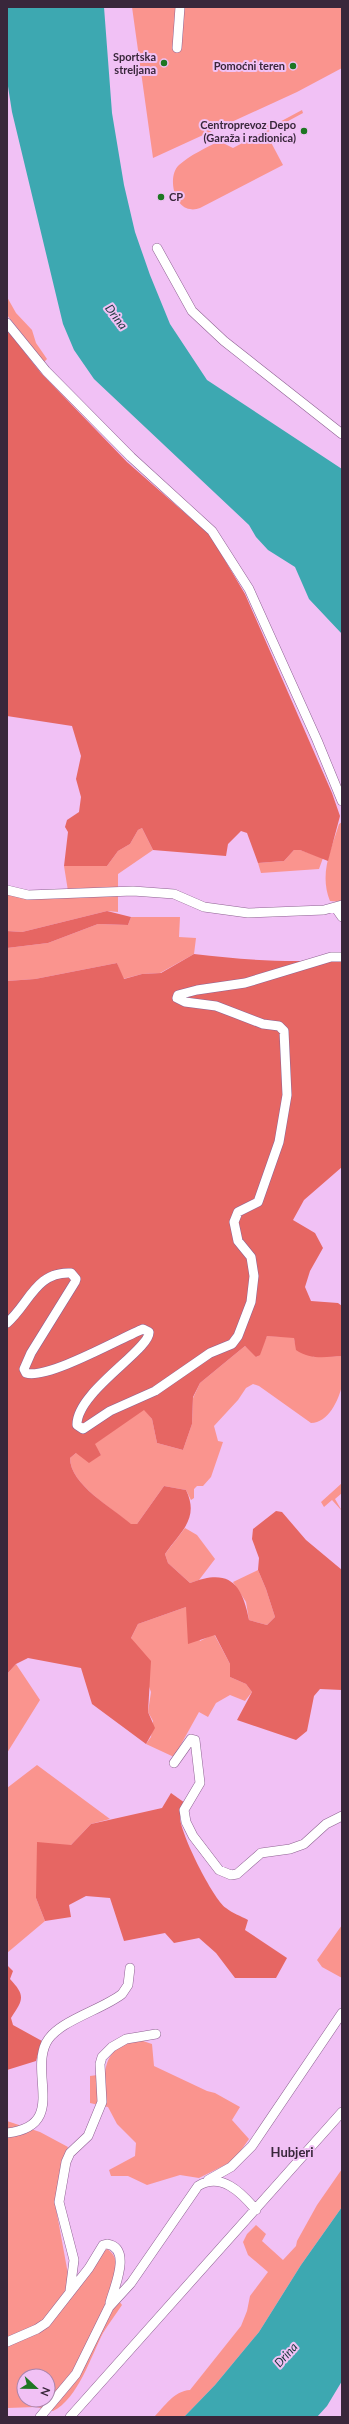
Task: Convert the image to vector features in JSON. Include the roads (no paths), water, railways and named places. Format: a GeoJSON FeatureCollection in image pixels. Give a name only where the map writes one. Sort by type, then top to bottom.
{"type":"FeatureCollection","features":[{"type":"Feature","properties":{"kind":"street"},"geometry":{"type":"LineString","coordinates":[[177,48],[180,7]]}},
{"type":"Feature","properties":{"kind":"street"},"geometry":{"type":"LineString","coordinates":[[157,248],[192,311],[224,341],[342,434]]}},
{"type":"Feature","properties":{"kind":"street"},"geometry":{"type":"LineString","coordinates":[[7,323],[46,371],[116,442],[212,531],[250,589],[317,740],[342,801]]}},
{"type":"Feature","properties":{"kind":"street"},"geometry":{"type":"LineString","coordinates":[[7,890],[34,895],[133,890],[174,894],[204,907],[248,913],[315,910],[338,906],[342,917]]}},
{"type":"Feature","properties":{"kind":"street"},"geometry":{"type":"LineString","coordinates":[[7,1323],[43,1280],[64,1273],[71,1273],[76,1279],[75,1282],[31,1352],[24,1369],[26,1373],[36,1373],[64,1365],[143,1329],[149,1332],[145,1343],[101,1384],[84,1406],[77,1421],[77,1425],[83,1429],[110,1412],[155,1391],[210,1353],[232,1344],[238,1336],[250,1306],[254,1276],[251,1257],[238,1241],[234,1222],[238,1212],[258,1202],[279,1142],[287,1086],[284,1031],[279,1026],[263,1024],[216,1006],[182,1002],[177,998],[178,995],[190,991],[245,983],[331,957],[342,957]]}},
{"type":"Feature","properties":{"kind":"street"},"geometry":{"type":"LineString","coordinates":[[174,1763],[191,1739],[195,1740],[200,1783],[184,1810],[186,1822],[193,1836],[216,1866],[231,1876],[237,1874],[260,1853],[290,1849],[304,1844],[326,1824],[342,1816]]}},
{"type":"Feature","properties":{"kind":"street"},"geometry":{"type":"LineString","coordinates":[[7,2133],[22,2130],[39,2116],[44,2104],[42,2057],[52,2034],[122,1994],[128,1985],[130,1968]]}},
{"type":"Feature","properties":{"kind":"street"},"geometry":{"type":"LineString","coordinates":[[109,2307],[139,2271],[198,2186],[231,2167],[252,2146],[342,2012]]}},
{"type":"Feature","properties":{"kind":"street"},"geometry":{"type":"LineString","coordinates":[[70,2291],[74,2260],[59,2202],[66,2162],[74,2147],[88,2136],[102,2102],[100,2064],[102,2057],[112,2047],[126,2039],[156,2034]]}},
{"type":"Feature","properties":{"kind":"street"},"geometry":{"type":"LineString","coordinates":[[70,2417],[342,2112]]}},
{"type":"Feature","properties":{"kind":"street"},"geometry":{"type":"LineString","coordinates":[[208,2180],[232,2187],[245,2196],[256,2210]]}},
{"type":"Feature","properties":{"kind":"street"},"geometry":{"type":"LineString","coordinates":[[7,2342],[37,2329],[46,2323],[89,2268],[103,2245],[110,2244],[119,2256],[120,2277],[109,2307],[76,2374],[40,2417]]}},
{"type":"Feature","properties":{"kind":"water","name":"Drina"},"geometry":{"type":"Polygon","coordinates":[[[7,7],[104,7],[112,113],[124,185],[135,232],[150,275],[170,324],[207,380],[342,469],[342,634],[309,599],[295,567],[268,550],[256,537],[249,525],[94,379],[74,350],[63,324],[12,112],[7,80],[7,7]]]}},
{"type":"Feature","properties":{"kind":"water","name":"Drina"},"geometry":{"type":"Polygon","coordinates":[[[342,2207],[342,2381],[327,2406],[317,2417],[184,2417],[215,2385],[259,2332],[301,2265],[342,2207]]]}},
{"type":"Feature","properties":{"kind":"place","name":"Sportska streljana"},"geometry":{"type":"Point","coordinates":[164,63]}},
{"type":"Feature","properties":{"kind":"place","name":"Pomoćni teren"},"geometry":{"type":"Point","coordinates":[293,66]}},
{"type":"Feature","properties":{"kind":"place","name":"Centroprevoz Depo (Garaža i radionica)"},"geometry":{"type":"Point","coordinates":[304,131]}},
{"type":"Feature","properties":{"kind":"place","name":"CP"},"geometry":{"type":"Point","coordinates":[161,197]}},
{"type":"Feature","properties":{"kind":"district","name":"Hubjeri"},"geometry":{"type":"Point","coordinates":[292,2152]}}]}
